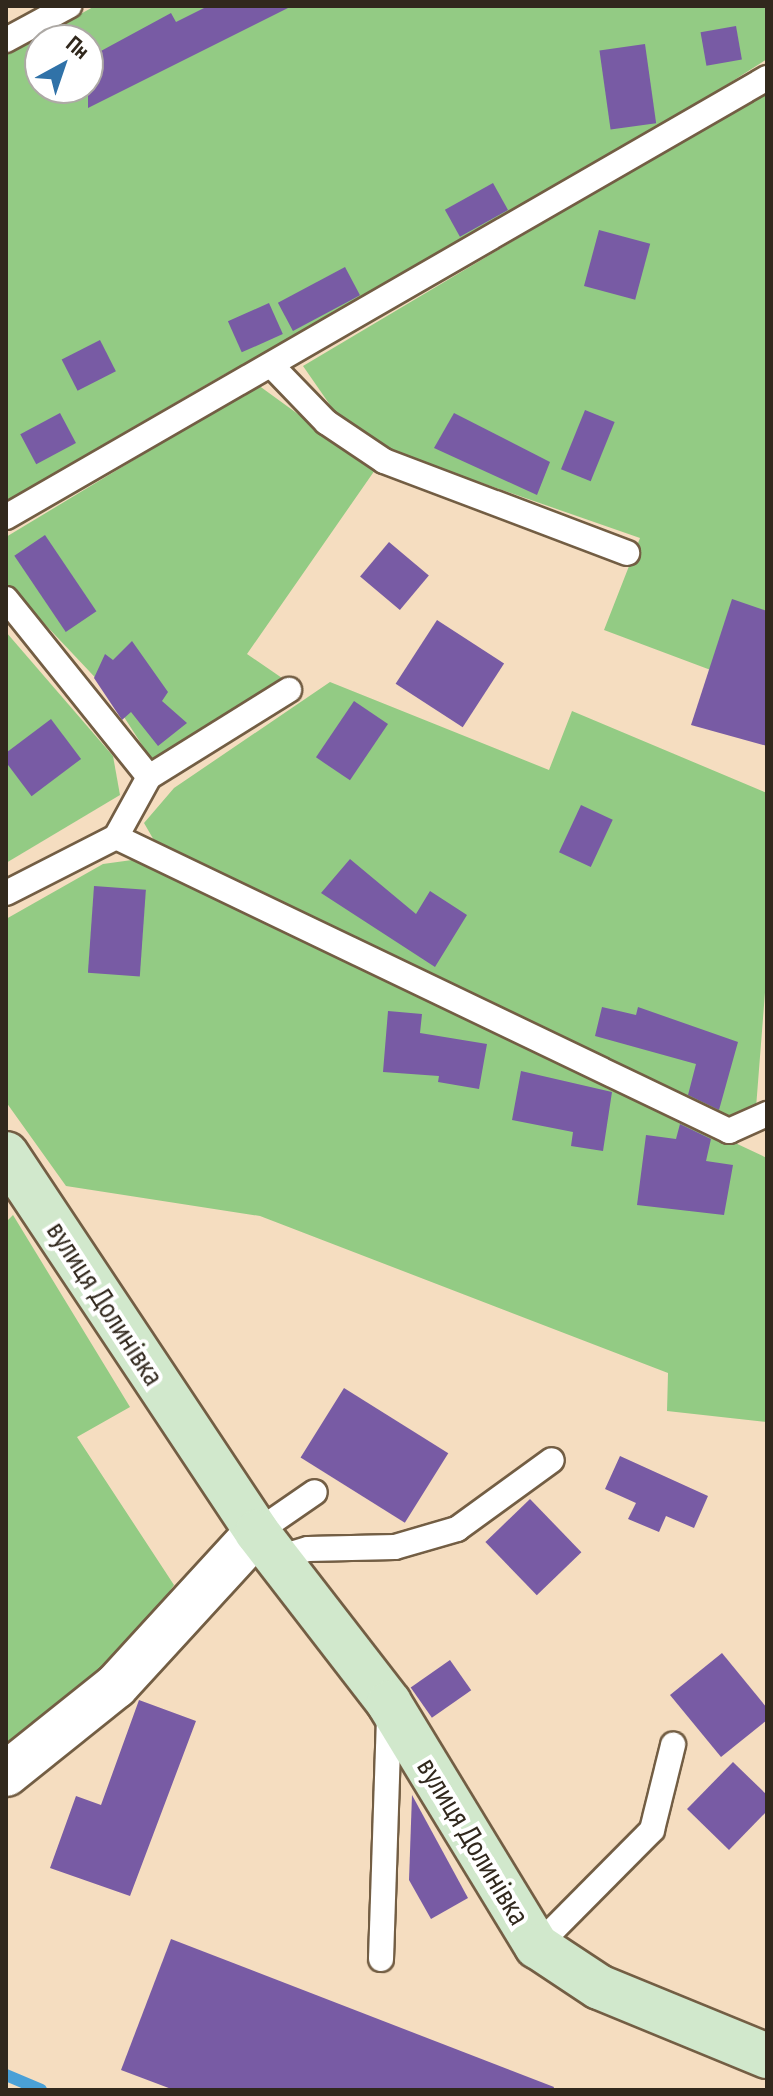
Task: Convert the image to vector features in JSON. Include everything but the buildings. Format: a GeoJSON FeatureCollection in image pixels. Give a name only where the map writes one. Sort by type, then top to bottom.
{"type":"FeatureCollection","features":[{"type":"Feature","properties":{"kind":"street","name":"вулиця Долинівка"},"geometry":{"type":"LineString","coordinates":[[14,1181],[267,1545],[389,1703],[537,1946],[599,1987],[767,2056]]}},
{"type":"Feature","properties":{"kind":"street"},"geometry":{"type":"LineString","coordinates":[[6,1774],[116,1686],[267,1545]]}},
{"type":"Feature","properties":{"kind":"lane"},"geometry":{"type":"LineString","coordinates":[[6,40],[69,6]]}},
{"type":"Feature","properties":{"kind":"lane"},"geometry":{"type":"LineString","coordinates":[[6,517],[767,78]]}},
{"type":"Feature","properties":{"kind":"lane"},"geometry":{"type":"LineString","coordinates":[[272,366],[326,422],[384,461],[627,553]]}},
{"type":"Feature","properties":{"kind":"lane"},"geometry":{"type":"LineString","coordinates":[[6,599],[149,777]]}},
{"type":"Feature","properties":{"kind":"lane"},"geometry":{"type":"LineString","coordinates":[[6,893],[116,837],[149,777],[289,690]]}},
{"type":"Feature","properties":{"kind":"lane"},"geometry":{"type":"LineString","coordinates":[[116,837],[729,1131],[767,1114]]}},
{"type":"Feature","properties":{"kind":"lane"},"geometry":{"type":"LineString","coordinates":[[267,1545],[308,1549],[395,1547],[457,1529],[552,1460]]}},
{"type":"Feature","properties":{"kind":"lane"},"geometry":{"type":"LineString","coordinates":[[267,1545],[315,1492]]}},
{"type":"Feature","properties":{"kind":"lane"},"geometry":{"type":"LineString","coordinates":[[381,1959],[389,1703]]}},
{"type":"Feature","properties":{"kind":"lane"},"geometry":{"type":"LineString","coordinates":[[537,1946],[652,1830],[673,1745]]}},
{"type":"Feature","properties":{"kind":"green space"},"geometry":{"type":"Polygon","coordinates":[[[95,6],[767,6],[767,59],[504,227],[223,375],[6,501],[6,55],[24,45],[24,104],[104,104],[104,24],[62,24],[95,6]]]}},
{"type":"Feature","properties":{"kind":"green space"},"geometry":{"type":"Polygon","coordinates":[[[767,90],[767,691],[604,630],[640,538],[393,452],[337,415],[303,366],[767,90]]]}},
{"type":"Feature","properties":{"kind":"green space"},"geometry":{"type":"Polygon","coordinates":[[[258,385],[375,470],[247,654],[282,678],[153,762],[106,689],[6,583],[6,537],[258,385]]]}},
{"type":"Feature","properties":{"kind":"green space"},"geometry":{"type":"Polygon","coordinates":[[[6,632],[113,756],[120,795],[6,863],[6,632]]]}},
{"type":"Feature","properties":{"kind":"green space"},"geometry":{"type":"Polygon","coordinates":[[[330,682],[549,770],[572,711],[767,793],[767,967],[756,1108],[728,1119],[155,842],[144,823],[174,788],[330,682]]]}},
{"type":"Feature","properties":{"kind":"green space"},"geometry":{"type":"Polygon","coordinates":[[[132,860],[767,1158],[767,1422],[667,1411],[668,1373],[260,1216],[66,1186],[6,1102],[6,919],[103,864],[132,860]]]}},
{"type":"Feature","properties":{"kind":"green space"},"geometry":{"type":"Polygon","coordinates":[[[13,1215],[130,1407],[77,1437],[174,1585],[115,1669],[6,1758],[6,1222],[13,1215]]]}},
{"type":"Feature","properties":{"kind":"waterway"},"geometry":{"type":"LineString","coordinates":[[6,2075],[41,2090]]}}]}
